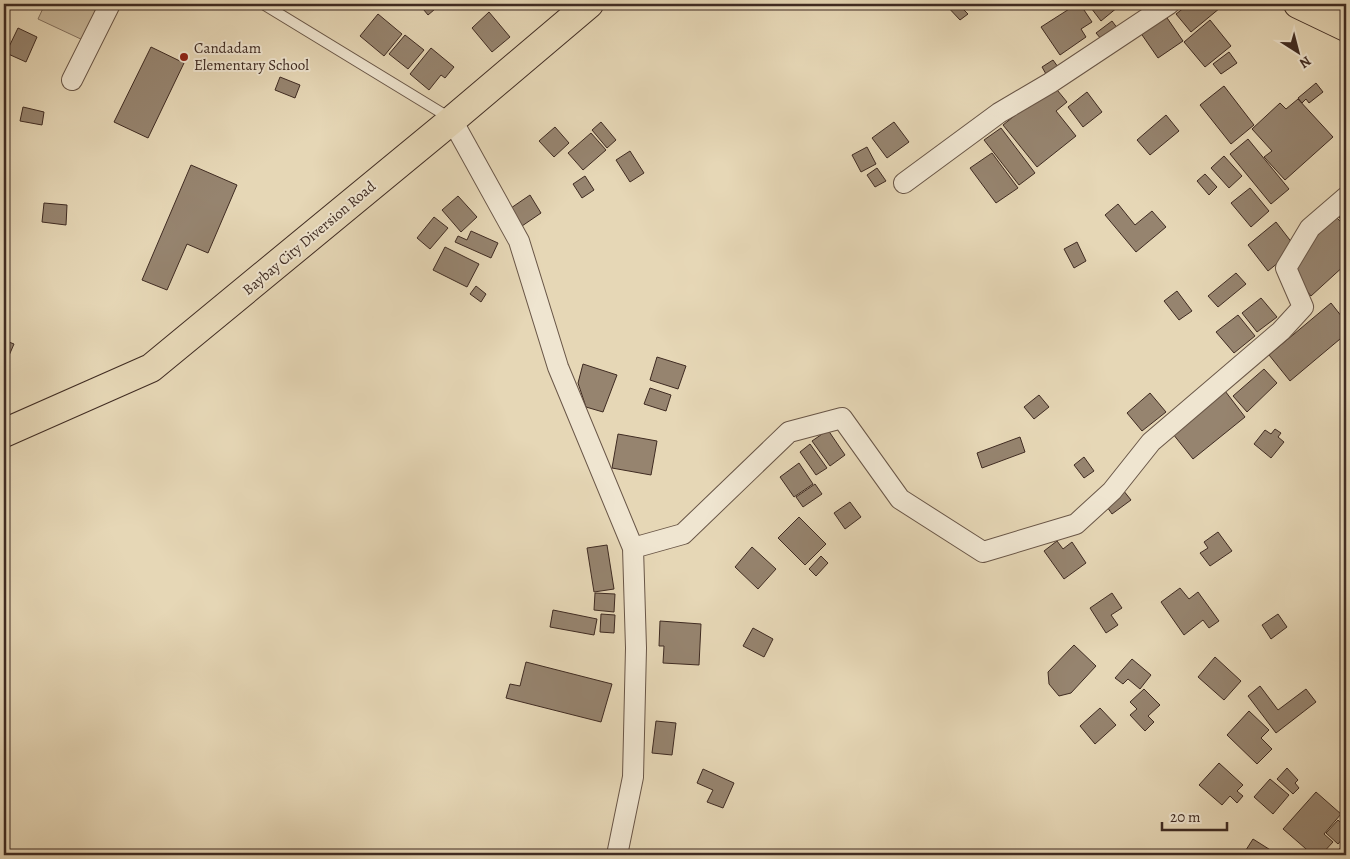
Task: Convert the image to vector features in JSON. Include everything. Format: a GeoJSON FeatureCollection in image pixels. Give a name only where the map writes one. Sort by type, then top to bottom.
{"type":"FeatureCollection","features":[{"type":"Feature","properties":{"kind":"highway","name":"Baybay City Diversion Road"},"geometry":{"type":"LineString","coordinates":[[4,433],[151,368],[452,120],[589,4]]}},
{"type":"Feature","properties":{"kind":"highway"},"geometry":{"type":"LineString","coordinates":[[1298,4],[1346,27]]}},
{"type":"Feature","properties":{"kind":"street"},"geometry":{"type":"LineString","coordinates":[[72,80],[110,4]]}},
{"type":"Feature","properties":{"kind":"street"},"geometry":{"type":"LineString","coordinates":[[904,183],[999,112],[1050,83],[1169,4]]}},
{"type":"Feature","properties":{"kind":"street"},"geometry":{"type":"LineString","coordinates":[[452,120],[519,241],[558,367],[632,548],[636,648],[633,777],[617,855]]}},
{"type":"Feature","properties":{"kind":"street"},"geometry":{"type":"LineString","coordinates":[[632,548],[683,534],[789,432],[842,418],[900,499],[983,552],[1076,524],[1112,491],[1151,442],[1282,330],[1303,307],[1286,268],[1310,228],[1346,197]]}},
{"type":"Feature","properties":{"kind":"lane"},"geometry":{"type":"LineString","coordinates":[[263,4],[452,120]]}},
{"type":"Feature","properties":{"kind":"shaded area"},"geometry":{"type":"Polygon","coordinates":[[[45,4],[105,4],[85,41],[38,19],[45,4]]]}},
{"type":"Feature","properties":{"kind":"building"},"geometry":{"type":"Polygon","coordinates":[[[419,4],[441,4],[428,15],[419,4]]]}},
{"type":"Feature","properties":{"kind":"building"},"geometry":{"type":"Polygon","coordinates":[[[945,4],[958,4],[968,14],[960,20],[945,4]]]}},
{"type":"Feature","properties":{"kind":"building"},"geometry":{"type":"Polygon","coordinates":[[[1077,4],[1080,4],[1092,22],[1081,29],[1086,37],[1060,55],[1041,27],[1077,4]]]}},
{"type":"Feature","properties":{"kind":"building"},"geometry":{"type":"Polygon","coordinates":[[[1088,4],[1115,4],[1118,7],[1101,21],[1088,4]]]}},
{"type":"Feature","properties":{"kind":"building"},"geometry":{"type":"Polygon","coordinates":[[[1189,4],[1217,4],[1220,8],[1191,32],[1176,14],[1189,4]]]}},
{"type":"Feature","properties":{"kind":"building"},"geometry":{"type":"Polygon","coordinates":[[[489,12],[510,37],[492,52],[472,28],[489,12]]]}},
{"type":"Feature","properties":{"kind":"building"},"geometry":{"type":"Polygon","coordinates":[[[378,14],[402,34],[384,56],[360,36],[378,14]]]}},
{"type":"Feature","properties":{"kind":"building"},"geometry":{"type":"Polygon","coordinates":[[[1165,15],[1183,41],[1158,58],[1140,32],[1165,15]]]}},
{"type":"Feature","properties":{"kind":"building"},"geometry":{"type":"Polygon","coordinates":[[[1210,20],[1231,46],[1205,67],[1184,42],[1210,20]]]}},
{"type":"Feature","properties":{"kind":"building"},"geometry":{"type":"Polygon","coordinates":[[[1112,21],[1118,29],[1102,40],[1096,33],[1112,21]]]}},
{"type":"Feature","properties":{"kind":"building"},"geometry":{"type":"Polygon","coordinates":[[[18,28],[37,37],[26,62],[6,53],[18,28]]]}},
{"type":"Feature","properties":{"kind":"building"},"geometry":{"type":"Polygon","coordinates":[[[405,35],[424,50],[408,69],[389,54],[405,35]]]}},
{"type":"Feature","properties":{"kind":"building"},"geometry":{"type":"Polygon","coordinates":[[[151,47],[184,63],[148,138],[114,122],[151,47]]]}},
{"type":"Feature","properties":{"kind":"building"},"geometry":{"type":"Polygon","coordinates":[[[431,48],[454,67],[445,78],[441,75],[429,90],[410,74],[431,48]]]}},
{"type":"Feature","properties":{"kind":"building"},"geometry":{"type":"Polygon","coordinates":[[[1229,52],[1237,63],[1221,74],[1213,64],[1229,52]]]}},
{"type":"Feature","properties":{"kind":"building"},"geometry":{"type":"Polygon","coordinates":[[[1053,60],[1058,67],[1046,74],[1042,67],[1053,60]]]}},
{"type":"Feature","properties":{"kind":"building"},"geometry":{"type":"Polygon","coordinates":[[[280,77],[300,85],[295,98],[275,90],[280,77]]]}},
{"type":"Feature","properties":{"kind":"building"},"geometry":{"type":"Polygon","coordinates":[[[1316,83],[1323,92],[1309,103],[1306,99],[1302,103],[1298,98],[1316,83]]]}},
{"type":"Feature","properties":{"kind":"building"},"geometry":{"type":"Polygon","coordinates":[[[1053,85],[1067,102],[1056,111],[1076,136],[1037,167],[1003,125],[1053,85]]]}},
{"type":"Feature","properties":{"kind":"building"},"geometry":{"type":"Polygon","coordinates":[[[1224,86],[1254,125],[1231,144],[1200,105],[1224,86]]]}},
{"type":"Feature","properties":{"kind":"building"},"geometry":{"type":"Polygon","coordinates":[[[1087,92],[1102,112],[1083,127],[1068,107],[1087,92]]]}},
{"type":"Feature","properties":{"kind":"building"},"geometry":{"type":"Polygon","coordinates":[[[1298,99],[1333,137],[1285,180],[1264,157],[1272,151],[1252,129],[1280,103],[1286,109],[1298,99]]]}},
{"type":"Feature","properties":{"kind":"building"},"geometry":{"type":"Polygon","coordinates":[[[23,107],[44,112],[42,125],[20,121],[23,107]]]}},
{"type":"Feature","properties":{"kind":"building"},"geometry":{"type":"Polygon","coordinates":[[[1166,115],[1179,131],[1150,155],[1137,140],[1166,115]]]}},
{"type":"Feature","properties":{"kind":"building"},"geometry":{"type":"Polygon","coordinates":[[[601,122],[616,140],[607,148],[592,130],[601,122]]]}},
{"type":"Feature","properties":{"kind":"building"},"geometry":{"type":"Polygon","coordinates":[[[894,122],[909,142],[887,158],[872,138],[894,122]]]}},
{"type":"Feature","properties":{"kind":"building"},"geometry":{"type":"Polygon","coordinates":[[[555,127],[569,143],[554,157],[539,141],[555,127]]]}},
{"type":"Feature","properties":{"kind":"building"},"geometry":{"type":"Polygon","coordinates":[[[1001,128],[1035,173],[1019,185],[984,140],[1001,128]]]}},
{"type":"Feature","properties":{"kind":"building"},"geometry":{"type":"Polygon","coordinates":[[[591,133],[606,150],[583,170],[568,153],[591,133]]]}},
{"type":"Feature","properties":{"kind":"building"},"geometry":{"type":"Polygon","coordinates":[[[1248,139],[1289,189],[1271,204],[1230,154],[1248,139]]]}},
{"type":"Feature","properties":{"kind":"building"},"geometry":{"type":"Polygon","coordinates":[[[867,147],[876,164],[861,172],[852,155],[867,147]]]}},
{"type":"Feature","properties":{"kind":"building"},"geometry":{"type":"Polygon","coordinates":[[[630,151],[644,173],[630,182],[616,160],[630,151]]]}},
{"type":"Feature","properties":{"kind":"building"},"geometry":{"type":"Polygon","coordinates":[[[992,153],[1018,188],[996,203],[970,168],[992,153]]]}},
{"type":"Feature","properties":{"kind":"building"},"geometry":{"type":"Polygon","coordinates":[[[1224,156],[1242,176],[1229,188],[1211,168],[1224,156]]]}},
{"type":"Feature","properties":{"kind":"building"},"geometry":{"type":"Polygon","coordinates":[[[191,165],[237,185],[208,253],[187,244],[167,290],[142,280],[191,165]]]}},
{"type":"Feature","properties":{"kind":"building"},"geometry":{"type":"Polygon","coordinates":[[[877,168],[886,181],[875,187],[867,175],[877,168]]]}},
{"type":"Feature","properties":{"kind":"building"},"geometry":{"type":"Polygon","coordinates":[[[1205,174],[1217,187],[1209,195],[1197,181],[1205,174]]]}},
{"type":"Feature","properties":{"kind":"building"},"geometry":{"type":"Polygon","coordinates":[[[585,176],[594,190],[582,198],[573,184],[585,176]]]}},
{"type":"Feature","properties":{"kind":"building"},"geometry":{"type":"Polygon","coordinates":[[[1250,188],[1269,211],[1251,227],[1231,203],[1250,188]]]}},
{"type":"Feature","properties":{"kind":"building"},"geometry":{"type":"Polygon","coordinates":[[[530,195],[541,213],[522,226],[511,208],[530,195]]]}},
{"type":"Feature","properties":{"kind":"building"},"geometry":{"type":"Polygon","coordinates":[[[458,196],[477,217],[461,232],[442,210],[458,196]]]}},
{"type":"Feature","properties":{"kind":"building"},"geometry":{"type":"Polygon","coordinates":[[[44,203],[67,205],[66,225],[42,222],[44,203]]]}},
{"type":"Feature","properties":{"kind":"building"},"geometry":{"type":"Polygon","coordinates":[[[1118,204],[1135,225],[1152,211],[1166,227],[1136,252],[1105,215],[1118,204]]]}},
{"type":"Feature","properties":{"kind":"building"},"geometry":{"type":"Polygon","coordinates":[[[1346,207],[1346,225],[1337,215],[1346,207]]]}},
{"type":"Feature","properties":{"kind":"building"},"geometry":{"type":"Polygon","coordinates":[[[1335,216],[1346,227],[1346,264],[1311,296],[1291,271],[1307,242],[1335,216]]]}},
{"type":"Feature","properties":{"kind":"building"},"geometry":{"type":"Polygon","coordinates":[[[434,217],[448,228],[430,249],[417,238],[434,217]]]}},
{"type":"Feature","properties":{"kind":"building"},"geometry":{"type":"Polygon","coordinates":[[[1276,222],[1296,248],[1268,271],[1248,245],[1276,222]]]}},
{"type":"Feature","properties":{"kind":"building"},"geometry":{"type":"Polygon","coordinates":[[[471,231],[498,243],[491,258],[455,242],[458,236],[467,240],[471,231]]]}},
{"type":"Feature","properties":{"kind":"building"},"geometry":{"type":"Polygon","coordinates":[[[1077,242],[1086,261],[1074,268],[1064,249],[1077,242]]]}},
{"type":"Feature","properties":{"kind":"building"},"geometry":{"type":"Polygon","coordinates":[[[445,247],[479,264],[467,287],[433,270],[445,247]]]}},
{"type":"Feature","properties":{"kind":"building"},"geometry":{"type":"Polygon","coordinates":[[[1236,273],[1246,284],[1218,307],[1208,296],[1236,273]]]}},
{"type":"Feature","properties":{"kind":"building"},"geometry":{"type":"Polygon","coordinates":[[[476,286],[486,294],[481,302],[470,294],[476,286]]]}},
{"type":"Feature","properties":{"kind":"building"},"geometry":{"type":"Polygon","coordinates":[[[1177,291],[1192,311],[1179,320],[1164,301],[1177,291]]]}},
{"type":"Feature","properties":{"kind":"building"},"geometry":{"type":"Polygon","coordinates":[[[1261,298],[1277,317],[1257,332],[1242,313],[1261,298]]]}},
{"type":"Feature","properties":{"kind":"building"},"geometry":{"type":"Polygon","coordinates":[[[1331,303],[1346,322],[1346,334],[1290,381],[1269,355],[1331,303]]]}},
{"type":"Feature","properties":{"kind":"building"},"geometry":{"type":"Polygon","coordinates":[[[1238,315],[1255,336],[1234,353],[1216,332],[1238,315]]]}},
{"type":"Feature","properties":{"kind":"building"},"geometry":{"type":"Polygon","coordinates":[[[4,340],[14,344],[4,367],[4,340]]]}},
{"type":"Feature","properties":{"kind":"building"},"geometry":{"type":"Polygon","coordinates":[[[657,357],[686,366],[678,389],[650,380],[657,357]]]}},
{"type":"Feature","properties":{"kind":"building"},"geometry":{"type":"Polygon","coordinates":[[[583,364],[617,375],[603,412],[586,407],[578,383],[583,364]]]}},
{"type":"Feature","properties":{"kind":"building"},"geometry":{"type":"Polygon","coordinates":[[[1264,369],[1277,383],[1247,412],[1233,396],[1264,369]]]}},
{"type":"Feature","properties":{"kind":"building"},"geometry":{"type":"Polygon","coordinates":[[[1222,387],[1245,417],[1193,459],[1169,429],[1222,387]]]}},
{"type":"Feature","properties":{"kind":"building"},"geometry":{"type":"Polygon","coordinates":[[[650,388],[671,395],[666,411],[644,404],[650,388]]]}},
{"type":"Feature","properties":{"kind":"building"},"geometry":{"type":"Polygon","coordinates":[[[1150,393],[1166,412],[1142,431],[1127,413],[1150,393]]]}},
{"type":"Feature","properties":{"kind":"building"},"geometry":{"type":"Polygon","coordinates":[[[1039,395],[1049,407],[1034,419],[1024,407],[1039,395]]]}},
{"type":"Feature","properties":{"kind":"building"},"geometry":{"type":"Polygon","coordinates":[[[1275,429],[1281,433],[1278,437],[1284,442],[1271,458],[1254,444],[1265,430],[1271,434],[1275,429]]]}},
{"type":"Feature","properties":{"kind":"building"},"geometry":{"type":"Polygon","coordinates":[[[828,430],[845,455],[830,466],[812,441],[828,430]]]}},
{"type":"Feature","properties":{"kind":"building"},"geometry":{"type":"Polygon","coordinates":[[[618,434],[657,441],[651,475],[612,468],[618,434]]]}},
{"type":"Feature","properties":{"kind":"building"},"geometry":{"type":"Polygon","coordinates":[[[1020,437],[1025,452],[982,468],[977,453],[1020,437]]]}},
{"type":"Feature","properties":{"kind":"building"},"geometry":{"type":"Polygon","coordinates":[[[810,444],[827,468],[816,475],[800,452],[810,444]]]}},
{"type":"Feature","properties":{"kind":"building"},"geometry":{"type":"Polygon","coordinates":[[[1084,457],[1094,471],[1084,478],[1074,465],[1084,457]]]}},
{"type":"Feature","properties":{"kind":"building"},"geometry":{"type":"Polygon","coordinates":[[[799,463],[813,484],[794,497],[780,477],[799,463]]]}},
{"type":"Feature","properties":{"kind":"building"},"geometry":{"type":"Polygon","coordinates":[[[815,484],[822,494],[803,507],[796,497],[815,484]]]}},
{"type":"Feature","properties":{"kind":"building"},"geometry":{"type":"Polygon","coordinates":[[[1123,490],[1131,500],[1112,514],[1105,504],[1123,490]]]}},
{"type":"Feature","properties":{"kind":"building"},"geometry":{"type":"Polygon","coordinates":[[[850,502],[861,517],[845,529],[834,513],[850,502]]]}},
{"type":"Feature","properties":{"kind":"building"},"geometry":{"type":"Polygon","coordinates":[[[799,517],[826,544],[805,565],[778,538],[799,517]]]}},
{"type":"Feature","properties":{"kind":"building"},"geometry":{"type":"Polygon","coordinates":[[[1218,532],[1232,551],[1210,566],[1200,553],[1208,548],[1204,542],[1218,532]]]}},
{"type":"Feature","properties":{"kind":"building"},"geometry":{"type":"Polygon","coordinates":[[[1057,541],[1063,549],[1072,542],[1086,563],[1064,579],[1044,551],[1057,541]]]}},
{"type":"Feature","properties":{"kind":"building"},"geometry":{"type":"Polygon","coordinates":[[[607,545],[614,589],[594,592],[587,548],[607,545]]]}},
{"type":"Feature","properties":{"kind":"building"},"geometry":{"type":"Polygon","coordinates":[[[752,547],[776,569],[758,589],[735,567],[752,547]]]}},
{"type":"Feature","properties":{"kind":"building"},"geometry":{"type":"Polygon","coordinates":[[[821,556],[828,563],[816,576],[809,569],[821,556]]]}},
{"type":"Feature","properties":{"kind":"building"},"geometry":{"type":"Polygon","coordinates":[[[1180,588],[1189,599],[1198,592],[1219,621],[1209,628],[1203,620],[1184,635],[1161,602],[1180,588]]]}},
{"type":"Feature","properties":{"kind":"building"},"geometry":{"type":"Polygon","coordinates":[[[595,593],[615,594],[614,612],[594,610],[595,593]]]}},
{"type":"Feature","properties":{"kind":"building"},"geometry":{"type":"Polygon","coordinates":[[[1112,593],[1122,608],[1111,615],[1118,625],[1106,633],[1090,608],[1112,593]]]}},
{"type":"Feature","properties":{"kind":"building"},"geometry":{"type":"Polygon","coordinates":[[[553,610],[597,619],[594,635],[550,627],[553,610]]]}},
{"type":"Feature","properties":{"kind":"building"},"geometry":{"type":"Polygon","coordinates":[[[601,614],[615,615],[614,633],[600,632],[601,614]]]}},
{"type":"Feature","properties":{"kind":"building"},"geometry":{"type":"Polygon","coordinates":[[[1278,614],[1287,627],[1271,639],[1262,625],[1278,614]]]}},
{"type":"Feature","properties":{"kind":"building"},"geometry":{"type":"Polygon","coordinates":[[[660,621],[701,624],[699,665],[663,663],[664,646],[659,646],[660,621]]]}},
{"type":"Feature","properties":{"kind":"building"},"geometry":{"type":"Polygon","coordinates":[[[753,628],[773,639],[764,657],[743,646],[753,628]]]}},
{"type":"Feature","properties":{"kind":"building"},"geometry":{"type":"Polygon","coordinates":[[[1074,645],[1096,666],[1071,693],[1059,696],[1049,684],[1048,672],[1074,645]]]}},
{"type":"Feature","properties":{"kind":"building"},"geometry":{"type":"Polygon","coordinates":[[[1215,657],[1241,681],[1224,700],[1198,677],[1215,657]]]}},
{"type":"Feature","properties":{"kind":"building"},"geometry":{"type":"Polygon","coordinates":[[[1132,659],[1151,675],[1140,689],[1128,679],[1123,684],[1115,678],[1132,659]]]}},
{"type":"Feature","properties":{"kind":"building"},"geometry":{"type":"Polygon","coordinates":[[[526,662],[612,684],[601,722],[506,698],[510,684],[520,686],[526,662]]]}},
{"type":"Feature","properties":{"kind":"building"},"geometry":{"type":"Polygon","coordinates":[[[1260,686],[1278,710],[1306,689],[1316,702],[1276,733],[1248,696],[1260,686]]]}},
{"type":"Feature","properties":{"kind":"building"},"geometry":{"type":"Polygon","coordinates":[[[1144,689],[1160,705],[1148,716],[1154,722],[1145,731],[1130,715],[1137,709],[1130,702],[1144,689]]]}},
{"type":"Feature","properties":{"kind":"building"},"geometry":{"type":"Polygon","coordinates":[[[1100,708],[1116,725],[1095,744],[1080,726],[1100,708]]]}},
{"type":"Feature","properties":{"kind":"building"},"geometry":{"type":"Polygon","coordinates":[[[1249,711],[1269,730],[1261,738],[1272,749],[1257,764],[1227,735],[1249,711]]]}},
{"type":"Feature","properties":{"kind":"building"},"geometry":{"type":"Polygon","coordinates":[[[656,721],[676,723],[672,755],[652,753],[656,721]]]}},
{"type":"Feature","properties":{"kind":"building"},"geometry":{"type":"Polygon","coordinates":[[[1219,763],[1243,785],[1237,791],[1243,796],[1237,803],[1230,796],[1222,805],[1199,785],[1219,763]]]}},
{"type":"Feature","properties":{"kind":"building"},"geometry":{"type":"Polygon","coordinates":[[[1287,768],[1298,780],[1295,783],[1299,788],[1293,794],[1277,779],[1287,768]]]}},
{"type":"Feature","properties":{"kind":"building"},"geometry":{"type":"Polygon","coordinates":[[[703,769],[734,783],[723,808],[707,802],[713,790],[697,783],[703,769]]]}},
{"type":"Feature","properties":{"kind":"building"},"geometry":{"type":"Polygon","coordinates":[[[1270,779],[1289,795],[1273,814],[1254,797],[1270,779]]]}},
{"type":"Feature","properties":{"kind":"building"},"geometry":{"type":"Polygon","coordinates":[[[1316,792],[1341,814],[1324,834],[1333,842],[1321,855],[1313,855],[1283,829],[1316,792]]]}},
{"type":"Feature","properties":{"kind":"building"},"geometry":{"type":"Polygon","coordinates":[[[1338,820],[1346,828],[1346,835],[1338,844],[1326,833],[1338,820]]]}},
{"type":"Feature","properties":{"kind":"building"},"geometry":{"type":"Polygon","coordinates":[[[1253,839],[1272,851],[1269,855],[1248,855],[1244,853],[1253,839]]]}},
{"type":"Feature","properties":{"kind":"building"},"geometry":{"type":"Polygon","coordinates":[[[1346,840],[1346,855],[1335,855],[1346,840]]]}},
{"type":"Feature","properties":{"kind":"place","name":"Candadam Elementary School"},"geometry":{"type":"Point","coordinates":[184,57]}}]}
